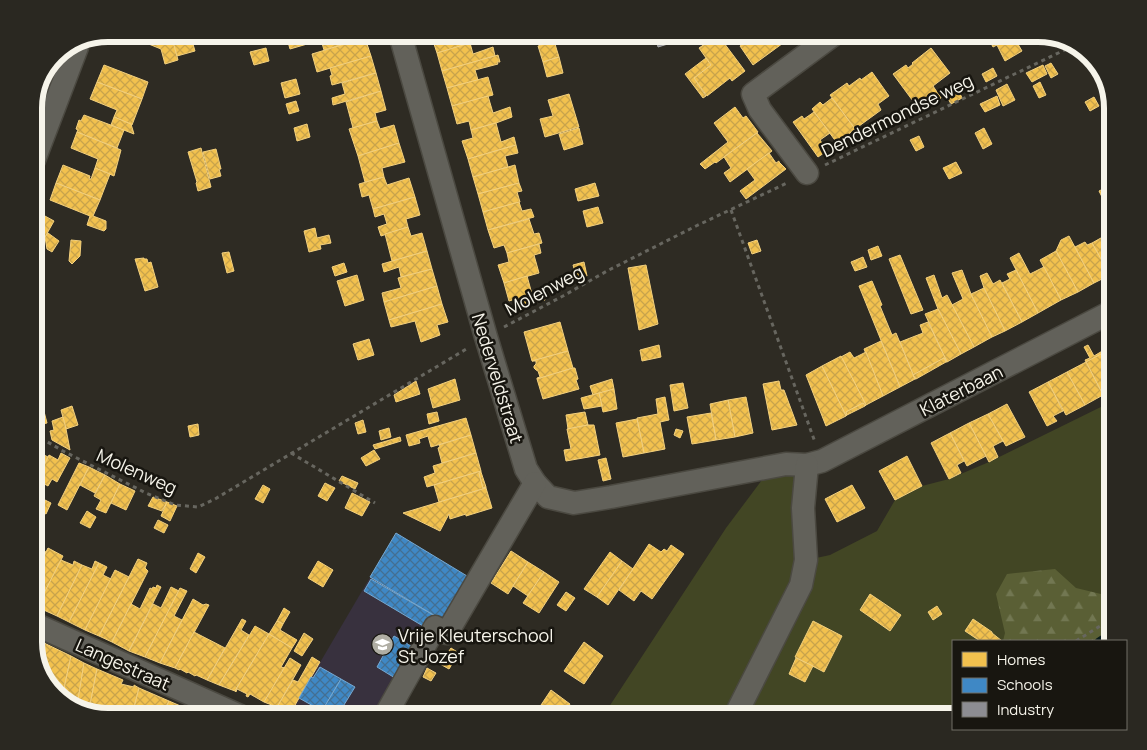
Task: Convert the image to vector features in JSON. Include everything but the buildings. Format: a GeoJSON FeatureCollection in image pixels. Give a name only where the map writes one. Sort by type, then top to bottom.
{"type":"FeatureCollection","features":[{"type":"Feature","properties":{"kind":"street","name":"Nederveldstraat"},"geometry":{"type":"LineString","coordinates":[[402,42],[486,337],[526,469],[535,483],[548,497],[574,503],[771,468]]}},
{"type":"Feature","properties":{"kind":"street"},"geometry":{"type":"LineString","coordinates":[[807,173],[760,110],[752,94],[823,42]]}},
{"type":"Feature","properties":{"kind":"street"},"geometry":{"type":"LineString","coordinates":[[43,137],[77,51]]}},
{"type":"Feature","properties":{"kind":"street","name":"Klaterbaan"},"geometry":{"type":"LineString","coordinates":[[771,468],[786,464],[815,463],[1104,316]]}},
{"type":"Feature","properties":{"kind":"street"},"geometry":{"type":"LineString","coordinates":[[739,708],[801,585],[806,560],[803,508],[815,463]]}},
{"type":"Feature","properties":{"kind":"street"},"geometry":{"type":"LineString","coordinates":[[389,708],[435,627],[447,633],[535,483]]}},
{"type":"Feature","properties":{"kind":"street","name":"Langestraat"},"geometry":{"type":"LineString","coordinates":[[43,628],[222,708]]}},
{"type":"Feature","properties":{"kind":"path","name":"Dendermondse weg"},"geometry":{"type":"LineString","coordinates":[[731,210],[1067,49]]}},
{"type":"Feature","properties":{"kind":"path","name":"Molenweg"},"geometry":{"type":"LineString","coordinates":[[43,440],[63,452],[146,493],[175,505],[198,507],[215,499],[486,337],[607,271],[731,210]]}},
{"type":"Feature","properties":{"kind":"path"},"geometry":{"type":"LineString","coordinates":[[731,210],[815,463]]}},
{"type":"Feature","properties":{"kind":"path"},"geometry":{"type":"LineString","coordinates":[[291,453],[375,503]]}},
{"type":"Feature","properties":{"kind":"path"},"geometry":{"type":"LineString","coordinates":[[1078,640],[1104,624]]}},
{"type":"Feature","properties":{"kind":"shaded area","name":"Vrije Kleuterschool St Jozef"},"geometry":{"type":"Polygon","coordinates":[[[396,533],[472,579],[398,708],[293,708],[396,533]]]}},
{"type":"Feature","properties":{"kind":"green space"},"geometry":{"type":"Polygon","coordinates":[[[1104,405],[1104,640],[952,640],[952,708],[608,708],[726,528],[771,468],[807,465],[807,560],[830,555],[877,531],[895,500],[922,486],[949,479],[989,462],[1104,405]]]}},
{"type":"Feature","properties":{"kind":"green space"},"geometry":{"type":"Polygon","coordinates":[[[1055,569],[1076,588],[1104,595],[1104,640],[1003,640],[1005,633],[996,594],[1007,574],[1055,569]]]}},
{"type":"Feature","properties":{"kind":"waterway"},"geometry":{"type":"LineString","coordinates":[[1100,640],[1104,637]]}},
{"type":"Feature","properties":{"kind":"place","name":"Vrije Kleuterschool St Jozef"},"geometry":{"type":"Point","coordinates":[382,645]}}]}
